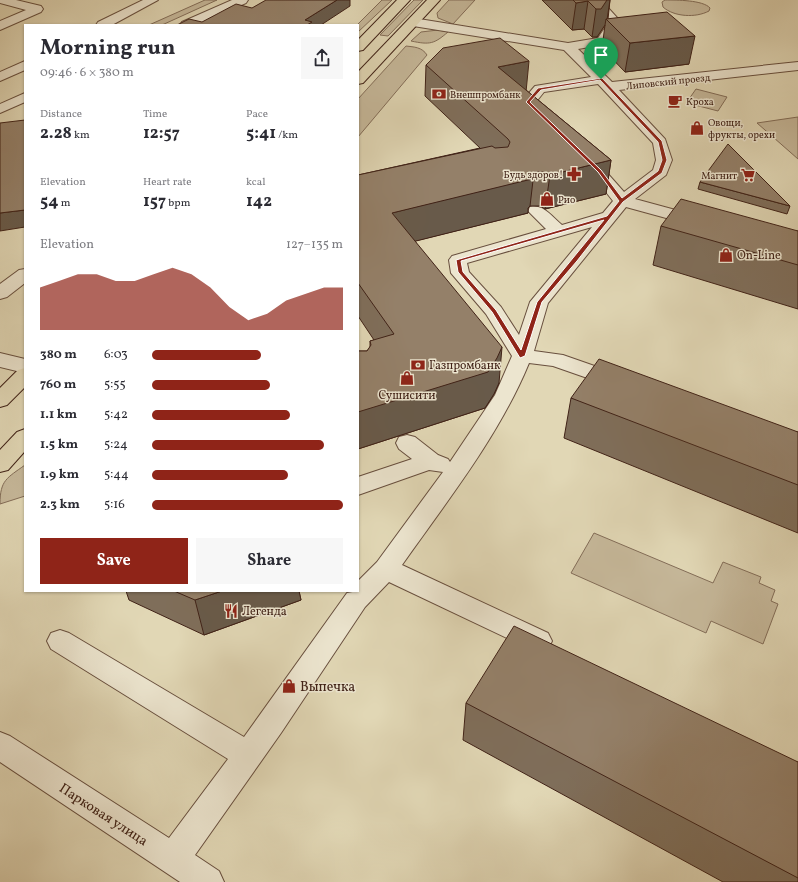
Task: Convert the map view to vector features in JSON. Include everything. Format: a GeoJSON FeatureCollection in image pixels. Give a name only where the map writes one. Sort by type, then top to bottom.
{"type":"FeatureCollection","features":[{"type":"Feature","properties":{"kind":"main road"},"geometry":{"type":"LineString","coordinates":[[359,45],[404,0]]}},
{"type":"Feature","properties":{"kind":"main road"},"geometry":{"type":"LineString","coordinates":[[359,79],[434,0]]}},
{"type":"Feature","properties":{"kind":"main road"},"geometry":{"type":"LineString","coordinates":[[0,400],[24,376]]}},
{"type":"Feature","properties":{"kind":"main road"},"geometry":{"type":"LineString","coordinates":[[0,464],[24,438]]}},
{"type":"Feature","properties":{"kind":"street"},"geometry":{"type":"LineString","coordinates":[[1,25],[37,9],[2,0]]}},
{"type":"Feature","properties":{"kind":"street"},"geometry":{"type":"LineString","coordinates":[[104,24],[152,0]]}},
{"type":"Feature","properties":{"kind":"street"},"geometry":{"type":"LineString","coordinates":[[188,24],[242,0]]}},
{"type":"Feature","properties":{"kind":"street"},"geometry":{"type":"LineString","coordinates":[[595,0],[615,22],[602,41]]}},
{"type":"Feature","properties":{"kind":"street"},"geometry":{"type":"LineString","coordinates":[[413,22],[568,47],[618,39]]}},
{"type":"Feature","properties":{"kind":"street"},"geometry":{"type":"LineString","coordinates":[[359,590],[386,569],[456,471],[505,396],[522,356],[539,302],[615,209],[660,172],[664,160],[660,142],[605,83],[568,47]]}},
{"type":"Feature","properties":{"kind":"street"},"geometry":{"type":"LineString","coordinates":[[0,77],[24,65]]}},
{"type":"Feature","properties":{"kind":"street","name":"Липовский проезд"},"geometry":{"type":"LineString","coordinates":[[556,128],[528,102],[540,89],[798,66]]}},
{"type":"Feature","properties":{"kind":"street"},"geometry":{"type":"LineString","coordinates":[[0,109],[24,97]]}},
{"type":"Feature","properties":{"kind":"street"},"geometry":{"type":"LineString","coordinates":[[577,150],[599,171],[615,209]]}},
{"type":"Feature","properties":{"kind":"street"},"geometry":{"type":"LineString","coordinates":[[522,356],[494,311],[460,272],[458,260],[559,232],[615,209],[713,226]]}},
{"type":"Feature","properties":{"kind":"street"},"geometry":{"type":"LineString","coordinates":[[536,211],[559,232]]}},
{"type":"Feature","properties":{"kind":"street"},"geometry":{"type":"LineString","coordinates":[[0,293],[24,275]]}},
{"type":"Feature","properties":{"kind":"street"},"geometry":{"type":"LineString","coordinates":[[522,356],[556,360],[637,388]]}},
{"type":"Feature","properties":{"kind":"street"},"geometry":{"type":"LineString","coordinates":[[0,360],[24,366]]}},
{"type":"Feature","properties":{"kind":"street"},"geometry":{"type":"LineString","coordinates":[[407,443],[430,461],[456,471]]}},
{"type":"Feature","properties":{"kind":"street"},"geometry":{"type":"LineString","coordinates":[[359,486],[430,461]]}},
{"type":"Feature","properties":{"kind":"street"},"geometry":{"type":"LineString","coordinates":[[386,569],[559,651]]}},
{"type":"Feature","properties":{"kind":"street"},"geometry":{"type":"LineString","coordinates":[[173,859],[271,724],[352,596]]}},
{"type":"Feature","properties":{"kind":"street"},"geometry":{"type":"LineString","coordinates":[[60,641],[248,755]]}},
{"type":"Feature","properties":{"kind":"street","name":"Парковая улица"},"geometry":{"type":"LineString","coordinates":[[0,746],[208,882]]}},
{"type":"Feature","properties":{"kind":"shaded area"},"geometry":{"type":"Polygon","coordinates":[[[205,0],[217,0],[164,24],[151,24],[205,0]]]}},
{"type":"Feature","properties":{"kind":"shaded area"},"geometry":{"type":"Polygon","coordinates":[[[382,0],[392,0],[359,31],[358,24],[382,0]]]}},
{"type":"Feature","properties":{"kind":"shaded area"},"geometry":{"type":"Polygon","coordinates":[[[414,0],[423,0],[388,36],[380,35],[414,0]]]}},
{"type":"Feature","properties":{"kind":"shaded area"},"geometry":{"type":"Polygon","coordinates":[[[449,0],[475,0],[453,24],[438,18],[437,13],[449,0]]]}},
{"type":"Feature","properties":{"kind":"shaded area"},"geometry":{"type":"Polygon","coordinates":[[[665,0],[683,0],[702,3],[710,8],[709,11],[698,15],[679,15],[663,7],[662,2],[665,0]]]}},
{"type":"Feature","properties":{"kind":"shaded area"},"geometry":{"type":"Polygon","coordinates":[[[438,30],[448,32],[439,39],[427,43],[411,41],[421,32],[438,30]]]}},
{"type":"Feature","properties":{"kind":"shaded area"},"geometry":{"type":"Polygon","coordinates":[[[406,46],[420,49],[427,55],[359,136],[359,98],[406,46]]]}},
{"type":"Feature","properties":{"kind":"shaded area"},"geometry":{"type":"Polygon","coordinates":[[[696,89],[727,97],[718,111],[695,105],[689,99],[696,89]]]}},
{"type":"Feature","properties":{"kind":"shaded area"},"geometry":{"type":"Polygon","coordinates":[[[798,117],[798,159],[757,123],[798,117]]]}},
{"type":"Feature","properties":{"kind":"shaded area"},"geometry":{"type":"Polygon","coordinates":[[[24,466],[24,496],[0,504],[0,496],[3,485],[14,473],[24,466]]]}},
{"type":"Feature","properties":{"kind":"shaded area"},"geometry":{"type":"Polygon","coordinates":[[[594,533],[713,583],[723,562],[761,577],[759,583],[775,590],[771,601],[778,604],[763,644],[711,621],[706,633],[571,573],[594,533]]]}},
{"type":"Feature","properties":{"kind":"building"},"geometry":{"type":"Polygon","coordinates":[[[266,0],[337,0],[305,20],[312,22],[309,24],[179,24],[189,19],[202,22],[236,4],[252,8],[266,0]]]}},
{"type":"Feature","properties":{"kind":"building"},"geometry":{"type":"Polygon","coordinates":[[[573,0],[607,0],[601,9],[596,9],[588,1],[576,3],[573,0]]]}},
{"type":"Feature","properties":{"kind":"building"},"geometry":{"type":"Polygon","coordinates":[[[667,12],[695,36],[630,43],[606,19],[667,12]]]}},
{"type":"Feature","properties":{"kind":"building"},"geometry":{"type":"Polygon","coordinates":[[[500,38],[529,61],[498,67],[611,160],[550,175],[544,172],[534,172],[530,177],[532,179],[392,213],[502,347],[488,372],[359,412],[359,351],[367,351],[371,345],[370,341],[394,334],[359,284],[359,175],[492,146],[495,148],[508,147],[510,142],[426,65],[443,48],[500,38]]]}},
{"type":"Feature","properties":{"kind":"building"},"geometry":{"type":"Polygon","coordinates":[[[24,120],[24,210],[0,213],[0,123],[24,120]]]}},
{"type":"Feature","properties":{"kind":"building"},"geometry":{"type":"Polygon","coordinates":[[[728,144],[790,206],[700,182],[728,144]]]}},
{"type":"Feature","properties":{"kind":"building"},"geometry":{"type":"Polygon","coordinates":[[[681,199],[798,231],[798,265],[661,226],[681,199]]]}},
{"type":"Feature","properties":{"kind":"building"},"geometry":{"type":"Polygon","coordinates":[[[599,359],[798,432],[798,485],[571,398],[599,359]]]}},
{"type":"Feature","properties":{"kind":"building"},"geometry":{"type":"Polygon","coordinates":[[[176,592],[219,592],[195,600],[176,592]]]}},
{"type":"Feature","properties":{"kind":"building"},"geometry":{"type":"Polygon","coordinates":[[[514,626],[798,762],[798,878],[466,703],[514,626]]]}},
{"type":"Feature","properties":{"kind":"place","name":"Внешпромбанк"},"geometry":{"type":"Point","coordinates":[439,94]}},
{"type":"Feature","properties":{"kind":"place","name":"Кроха"},"geometry":{"type":"Point","coordinates":[675,101]}},
{"type":"Feature","properties":{"kind":"place","name":"Овощи, фрукты, орехи"},"geometry":{"type":"Point","coordinates":[697,128]}},
{"type":"Feature","properties":{"kind":"place","name":"Будь здоров!"},"geometry":{"type":"Point","coordinates":[574,174]}},
{"type":"Feature","properties":{"kind":"place","name":"Магнит"},"geometry":{"type":"Point","coordinates":[748,175]}},
{"type":"Feature","properties":{"kind":"place","name":"Рио"},"geometry":{"type":"Point","coordinates":[547,199]}},
{"type":"Feature","properties":{"kind":"place","name":"On-Line"},"geometry":{"type":"Point","coordinates":[726,255]}},
{"type":"Feature","properties":{"kind":"place","name":"Газпромбанк"},"geometry":{"type":"Point","coordinates":[418,365]}},
{"type":"Feature","properties":{"kind":"place","name":"Сушисити"},"geometry":{"type":"Point","coordinates":[407,378]}},
{"type":"Feature","properties":{"kind":"place","name":"Легенда"},"geometry":{"type":"Point","coordinates":[231,611]}},
{"type":"Feature","properties":{"kind":"place","name":"Выпечка"},"geometry":{"type":"Point","coordinates":[289,686]}},
{"type":"Feature","properties":{"kind":"route"},"geometry":{"type":"LineString","coordinates":[[601,79],[540,89],[528,102],[599,171],[622,201],[575,260],[539,302],[522,356],[494,311],[460,272],[458,260],[609,217],[622,201],[660,172],[664,160],[660,142],[601,79]]}}]}
